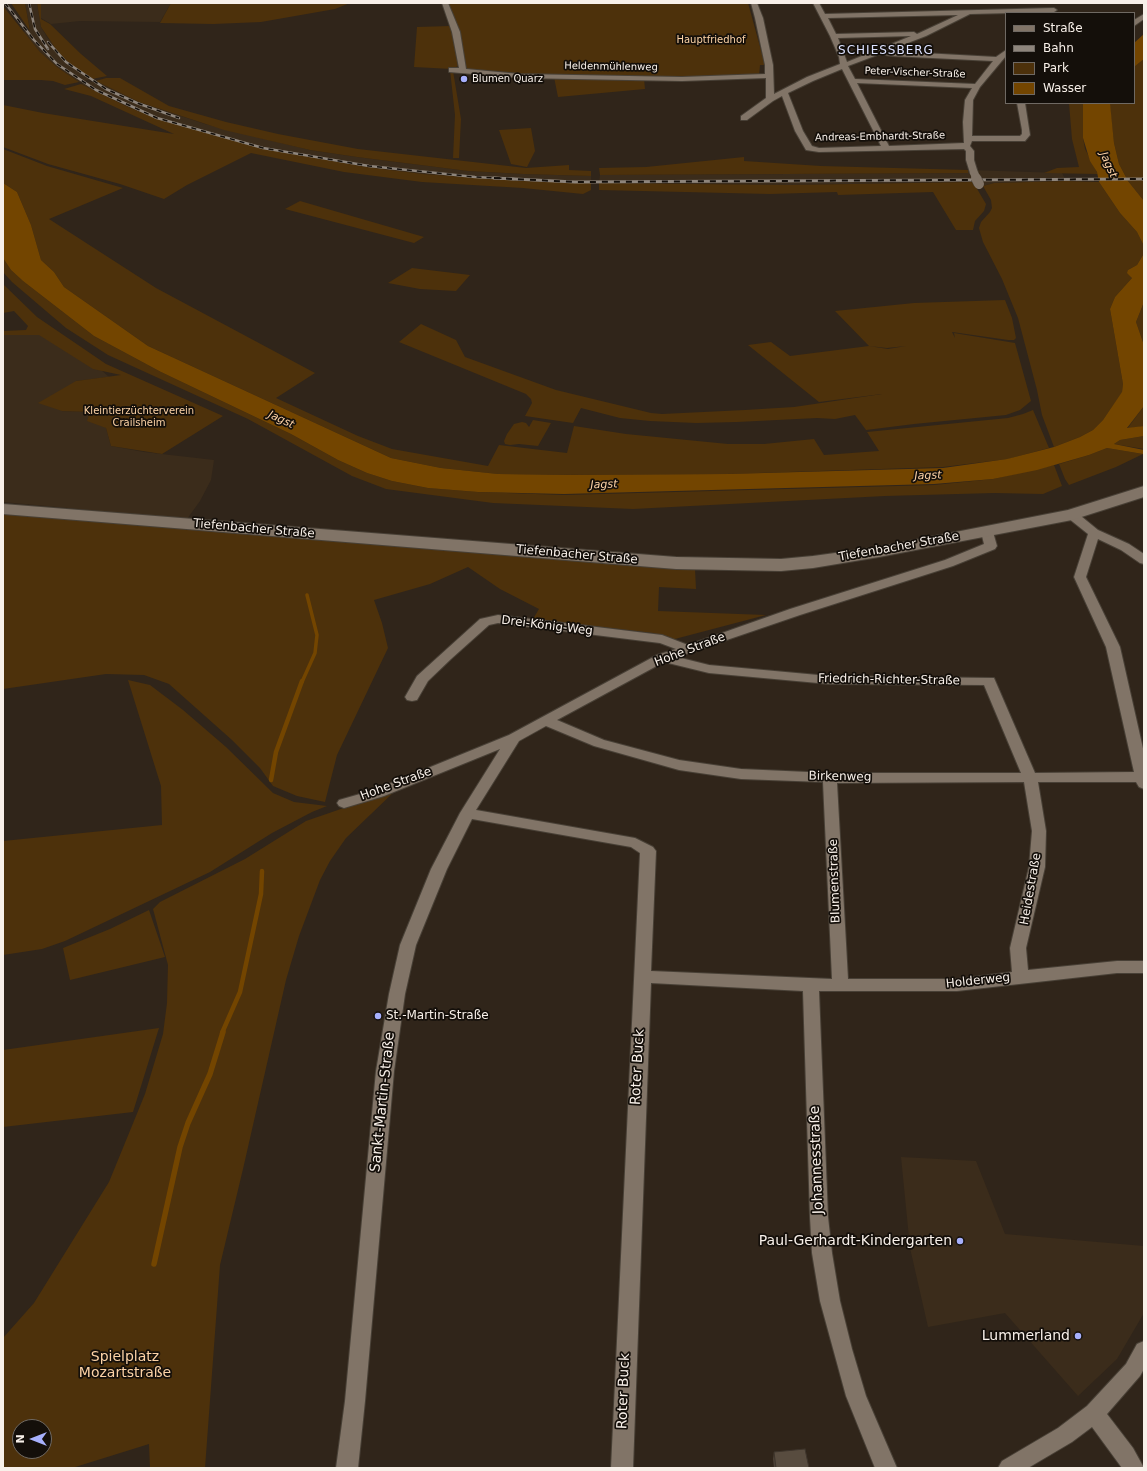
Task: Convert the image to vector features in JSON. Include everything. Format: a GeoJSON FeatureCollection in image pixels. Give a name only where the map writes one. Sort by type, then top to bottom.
{"type":"FeatureCollection","features":[{"type":"Feature","properties":{"kind":"main road","name":"Tiefenbacher Straße"},"geometry":{"type":"LineString","coordinates":[[3,509],[676,563],[781,565],[813,562],[987,532],[1072,515],[1144,492]]}},
{"type":"Feature","properties":{"kind":"street"},"geometry":{"type":"LineString","coordinates":[[445,3],[456,32],[463,70]]}},
{"type":"Feature","properties":{"kind":"street"},"geometry":{"type":"LineString","coordinates":[[754,3],[759,18],[769,66],[770,99]]}},
{"type":"Feature","properties":{"kind":"street"},"geometry":{"type":"LineString","coordinates":[[816,3],[834,36],[843,57],[844,65],[887,149]]}},
{"type":"Feature","properties":{"kind":"street"},"geometry":{"type":"LineString","coordinates":[[964,3],[970,13]]}},
{"type":"Feature","properties":{"kind":"street"},"geometry":{"type":"LineString","coordinates":[[1048,3],[1054,12]]}},
{"type":"Feature","properties":{"kind":"street"},"geometry":{"type":"LineString","coordinates":[[744,118],[770,99],[784,92],[844,65],[880,52],[970,13]]}},
{"type":"Feature","properties":{"kind":"street"},"geometry":{"type":"LineString","coordinates":[[824,16],[1005,13]]}},
{"type":"Feature","properties":{"kind":"street"},"geometry":{"type":"LineString","coordinates":[[1135,23],[1144,16]]}},
{"type":"Feature","properties":{"kind":"street"},"geometry":{"type":"LineString","coordinates":[[834,36],[923,34]]}},
{"type":"Feature","properties":{"kind":"street"},"geometry":{"type":"LineString","coordinates":[[880,52],[891,54],[998,59]]}},
{"type":"Feature","properties":{"kind":"street"},"geometry":{"type":"LineString","coordinates":[[979,184],[970,160],[970,151],[967,142],[968,105],[977,86],[998,59],[1005,53]]}},
{"type":"Feature","properties":{"kind":"street","name":"Heldenmühlenweg"},"geometry":{"type":"LineString","coordinates":[[452,70],[520,76],[682,79],[769,76]]}},
{"type":"Feature","properties":{"kind":"street","name":"Peter-Vischer-Straße"},"geometry":{"type":"LineString","coordinates":[[853,81],[977,86]]}},
{"type":"Feature","properties":{"kind":"street","name":"Andreas-Embhardt-Straße"},"geometry":{"type":"LineString","coordinates":[[784,92],[799,131],[809,148],[819,150],[887,149],[1022,139],[1026,135],[1026,130],[1021,104]]}},
{"type":"Feature","properties":{"kind":"street"},"geometry":{"type":"LineString","coordinates":[[1072,515],[1094,532],[1125,547],[1144,560]]}},
{"type":"Feature","properties":{"kind":"street","name":"Hohe Straße"},"geometry":{"type":"LineString","coordinates":[[344,803],[379,793],[514,738],[662,658],[795,612],[949,563],[991,546],[987,532]]}},
{"type":"Feature","properties":{"kind":"street"},"geometry":{"type":"LineString","coordinates":[[1094,532],[1080,577],[1113,647],[1143,780]]}},
{"type":"Feature","properties":{"kind":"street","name":"Drei-König-Weg"},"geometry":{"type":"LineString","coordinates":[[412,697],[422,679],[446,656],[485,622],[498,619],[662,639],[688,649]]}},
{"type":"Feature","properties":{"kind":"street","name":"Friedrich-Richter-Straße"},"geometry":{"type":"LineString","coordinates":[[662,658],[709,669],[857,682],[989,681],[1030,777]]}},
{"type":"Feature","properties":{"kind":"street","name":"Birkenweg"},"geometry":{"type":"LineString","coordinates":[[546,721],[599,743],[679,765],[741,774],[830,778],[1030,777],[1143,780]]}},
{"type":"Feature","properties":{"kind":"street","name":"Sankt-Martin-Straße"},"geometry":{"type":"LineString","coordinates":[[347,1468],[356,1394],[385,1071],[397,994],[408,945],[439,869],[467,813],[514,738]]}},
{"type":"Feature","properties":{"kind":"street","name":"Heidestraße"},"geometry":{"type":"LineString","coordinates":[[1021,977],[1018,948],[1037,867],[1039,831],[1030,777]]}},
{"type":"Feature","properties":{"kind":"street","name":"Blumenstraße"},"geometry":{"type":"LineString","coordinates":[[830,778],[840,984]]}},
{"type":"Feature","properties":{"kind":"street","name":"Roter Buck"},"geometry":{"type":"LineString","coordinates":[[467,813],[635,843],[648,851],[622,1468]]}},
{"type":"Feature","properties":{"kind":"street","name":"Holderweg"},"geometry":{"type":"LineString","coordinates":[[643,977],[811,985],[957,985],[1117,967],[1144,967]]}},
{"type":"Feature","properties":{"kind":"street","name":"Johannesstraße"},"geometry":{"type":"LineString","coordinates":[[811,985],[819,1217],[822,1253],[830,1300],[842,1349],[856,1396],[886,1468]]}},
{"type":"Feature","properties":{"kind":"street"},"geometry":{"type":"LineString","coordinates":[[1009,1468],[1065,1435],[1094,1413],[1133,1370],[1144,1350]]}},
{"type":"Feature","properties":{"kind":"street"},"geometry":{"type":"LineString","coordinates":[[1094,1413],[1134,1468]]}},
{"type":"Feature","properties":{"kind":"shaded area"},"geometry":{"type":"Polygon","coordinates":[[[25,3],[37,3],[41,27],[47,37],[68,62],[92,79],[79,82],[57,67],[40,52],[23,32],[30,30],[25,3]]]}},
{"type":"Feature","properties":{"kind":"shaded area"},"geometry":{"type":"Polygon","coordinates":[[[41,3],[171,3],[160,22],[80,21],[51,24],[41,18],[41,3]]]}},
{"type":"Feature","properties":{"kind":"shaded area"},"geometry":{"type":"Polygon","coordinates":[[[96,81],[139,102],[205,124],[310,150],[468,171],[591,176],[591,183],[521,181],[423,174],[366,167],[260,148],[155,118],[126,106],[81,84],[96,81]]]}},
{"type":"Feature","properties":{"kind":"shaded area"},"geometry":{"type":"Polygon","coordinates":[[[968,170],[1062,173],[1066,181],[994,183],[983,186],[973,182],[789,185],[599,183],[600,175],[968,173],[968,170]]]}},
{"type":"Feature","properties":{"kind":"shaded area"},"geometry":{"type":"Polygon","coordinates":[[[3,331],[54,331],[74,346],[109,377],[76,381],[62,411],[90,412],[106,428],[111,446],[144,452],[214,460],[211,480],[200,501],[187,519],[3,502],[3,331]]]}},
{"type":"Feature","properties":{"kind":"shaded area"},"geometry":{"type":"Polygon","coordinates":[[[901,1157],[976,1161],[1005,1234],[1144,1246],[1144,1313],[1117,1359],[1078,1396],[1005,1313],[928,1327],[910,1248],[901,1157]]]}},
{"type":"Feature","properties":{"kind":"green space"},"geometry":{"type":"Polygon","coordinates":[[[11,3],[25,3],[30,31],[11,3]]]}},
{"type":"Feature","properties":{"kind":"green space"},"geometry":{"type":"Polygon","coordinates":[[[37,3],[41,3],[41,19],[50,24],[81,54],[107,76],[92,79],[68,62],[56,49],[41,27],[37,3]]]}},
{"type":"Feature","properties":{"kind":"green space"},"geometry":{"type":"Polygon","coordinates":[[[171,3],[350,3],[335,9],[261,22],[213,24],[160,23],[171,3]]]}},
{"type":"Feature","properties":{"kind":"green space","name":"Hauptfriedhof"},"geometry":{"type":"Polygon","coordinates":[[[447,3],[748,3],[765,65],[760,65],[759,76],[707,77],[520,75],[466,70],[447,3]]]}},
{"type":"Feature","properties":{"kind":"green space"},"geometry":{"type":"Polygon","coordinates":[[[3,6],[40,52],[57,67],[79,82],[65,85],[53,81],[41,80],[3,80],[3,6]]]}},
{"type":"Feature","properties":{"kind":"green space"},"geometry":{"type":"Polygon","coordinates":[[[451,26],[458,66],[452,69],[414,67],[417,27],[451,26]]]}},
{"type":"Feature","properties":{"kind":"green space"},"geometry":{"type":"Polygon","coordinates":[[[1144,59],[1144,201],[1128,181],[1119,164],[1114,143],[1110,107],[1110,104],[1135,104],[1135,66],[1144,59]]]}},
{"type":"Feature","properties":{"kind":"green space"},"geometry":{"type":"Polygon","coordinates":[[[450,70],[453,71],[461,119],[459,158],[453,158],[455,115],[450,70]]]}},
{"type":"Feature","properties":{"kind":"green space"},"geometry":{"type":"Polygon","coordinates":[[[554,77],[644,79],[645,89],[558,97],[554,77]]]}},
{"type":"Feature","properties":{"kind":"green space"},"geometry":{"type":"Polygon","coordinates":[[[106,78],[120,78],[169,106],[226,122],[278,134],[358,149],[526,168],[569,165],[569,170],[591,171],[591,176],[468,171],[310,150],[224,130],[139,102],[96,81],[106,78]]]}},
{"type":"Feature","properties":{"kind":"green space"},"geometry":{"type":"Polygon","coordinates":[[[81,84],[126,106],[155,118],[260,148],[366,167],[423,174],[521,181],[591,183],[591,190],[583,194],[523,188],[422,182],[344,172],[251,153],[187,185],[164,199],[120,184],[48,164],[3,147],[3,105],[174,134],[91,96],[64,89],[81,84]]]}},
{"type":"Feature","properties":{"kind":"green space"},"geometry":{"type":"Polygon","coordinates":[[[1069,104],[1083,104],[1083,138],[1085,149],[1098,174],[1044,173],[1057,168],[1079,167],[1072,139],[1069,104]]]}},
{"type":"Feature","properties":{"kind":"green space"},"geometry":{"type":"Polygon","coordinates":[[[531,128],[535,151],[527,167],[511,164],[499,130],[531,128]]]}},
{"type":"Feature","properties":{"kind":"green space"},"geometry":{"type":"Polygon","coordinates":[[[3,149],[47,166],[123,188],[49,219],[156,288],[315,373],[276,398],[358,436],[392,449],[488,466],[499,445],[567,453],[574,426],[626,434],[728,444],[764,444],[814,439],[824,455],[879,451],[867,432],[1008,418],[1033,410],[1049,448],[1008,459],[943,467],[728,474],[498,474],[441,468],[391,458],[148,346],[64,287],[54,272],[41,260],[31,225],[17,192],[3,183],[3,149]]]}},
{"type":"Feature","properties":{"kind":"green space"},"geometry":{"type":"Polygon","coordinates":[[[744,157],[744,161],[821,166],[968,170],[968,173],[600,175],[599,168],[646,167],[744,157]]]}},
{"type":"Feature","properties":{"kind":"green space"},"geometry":{"type":"Polygon","coordinates":[[[1066,181],[1099,182],[1120,213],[1137,232],[1143,244],[1143,255],[1137,265],[1128,270],[1132,278],[1115,297],[1110,309],[1123,384],[1122,393],[1103,420],[1093,430],[1080,437],[1054,447],[1042,415],[1018,318],[1002,279],[983,242],[979,228],[981,222],[992,208],[991,200],[983,186],[994,183],[1066,181]]]}},
{"type":"Feature","properties":{"kind":"green space"},"geometry":{"type":"Polygon","coordinates":[[[973,182],[986,204],[984,211],[975,221],[973,230],[956,230],[933,192],[838,195],[837,192],[770,194],[599,190],[599,183],[789,185],[973,182]]]}},
{"type":"Feature","properties":{"kind":"green space"},"geometry":{"type":"Polygon","coordinates":[[[300,201],[424,237],[414,243],[285,209],[300,201]]]}},
{"type":"Feature","properties":{"kind":"green space"},"geometry":{"type":"Polygon","coordinates":[[[3,258],[11,270],[23,281],[94,336],[161,372],[291,434],[338,460],[367,473],[392,481],[428,488],[478,492],[564,495],[934,485],[993,479],[1054,465],[1062,486],[1043,494],[994,493],[885,496],[633,509],[493,503],[386,489],[352,476],[248,419],[108,355],[66,328],[12,282],[3,272],[3,258]]]}},
{"type":"Feature","properties":{"kind":"green space"},"geometry":{"type":"Polygon","coordinates":[[[412,268],[470,275],[456,291],[420,289],[388,283],[412,268]]]}},
{"type":"Feature","properties":{"kind":"green space","name":"Kleintierzüchterverein Crailsheim"},"geometry":{"type":"Polygon","coordinates":[[[3,284],[37,317],[106,364],[223,416],[162,454],[111,446],[106,428],[87,421],[90,412],[62,411],[38,403],[76,381],[121,375],[93,369],[39,335],[3,335],[3,331],[26,330],[28,326],[14,311],[3,313],[3,284]]]}},
{"type":"Feature","properties":{"kind":"green space"},"geometry":{"type":"Polygon","coordinates":[[[1005,300],[1012,318],[1016,338],[1014,340],[952,332],[955,338],[954,333],[1015,343],[1031,401],[1020,410],[1006,415],[866,430],[855,415],[835,419],[817,418],[696,423],[620,418],[581,408],[573,423],[525,416],[532,403],[531,399],[526,394],[399,342],[421,324],[456,340],[465,357],[556,390],[651,413],[662,414],[794,407],[882,394],[819,402],[748,345],[771,342],[790,356],[869,346],[835,311],[914,303],[1005,300]],[[869,346],[888,349],[906,346],[887,348],[869,346]]]}},
{"type":"Feature","properties":{"kind":"green space"},"geometry":{"type":"Polygon","coordinates":[[[1144,302],[1144,345],[1136,322],[1144,302]]]}},
{"type":"Feature","properties":{"kind":"green space"},"geometry":{"type":"Polygon","coordinates":[[[1144,406],[1144,426],[1127,429],[1144,406]]]}},
{"type":"Feature","properties":{"kind":"green space"},"geometry":{"type":"Polygon","coordinates":[[[533,420],[551,423],[538,446],[505,444],[504,441],[507,434],[514,424],[522,422],[526,423],[529,427],[533,420]]]}},
{"type":"Feature","properties":{"kind":"green space"},"geometry":{"type":"Polygon","coordinates":[[[1144,436],[1144,449],[1114,444],[1120,440],[1144,436]]]}},
{"type":"Feature","properties":{"kind":"green space"},"geometry":{"type":"Polygon","coordinates":[[[1107,448],[1143,454],[1116,467],[1069,485],[1059,464],[1107,448]]]}},
{"type":"Feature","properties":{"kind":"green space"},"geometry":{"type":"Polygon","coordinates":[[[3,514],[695,569],[696,589],[659,587],[658,611],[766,615],[671,640],[653,633],[533,619],[539,609],[500,589],[468,567],[430,584],[374,600],[382,623],[388,648],[337,755],[325,802],[297,796],[273,786],[260,768],[232,740],[169,684],[144,675],[106,674],[3,689],[3,514]]]}},
{"type":"Feature","properties":{"kind":"green space"},"geometry":{"type":"Polygon","coordinates":[[[128,680],[150,685],[183,710],[226,747],[273,793],[294,802],[327,806],[312,812],[272,833],[210,872],[65,941],[42,949],[3,955],[3,841],[162,825],[161,786],[128,680]]]}},
{"type":"Feature","properties":{"kind":"green space","name":"Spielplatz Mozartstraße"},"geometry":{"type":"Polygon","coordinates":[[[396,790],[346,838],[330,861],[320,880],[299,936],[286,980],[220,1265],[205,1468],[150,1468],[149,1444],[72,1468],[3,1468],[3,1338],[34,1303],[109,1182],[145,1094],[163,1034],[167,1003],[168,965],[153,909],[160,902],[245,859],[306,821],[396,790]]]}},
{"type":"Feature","properties":{"kind":"green space"},"geometry":{"type":"Polygon","coordinates":[[[149,910],[165,957],[70,980],[63,948],[110,929],[149,910]]]}},
{"type":"Feature","properties":{"kind":"green space"},"geometry":{"type":"Polygon","coordinates":[[[159,1028],[133,1112],[3,1127],[3,1050],[159,1028]]]}},
{"type":"Feature","properties":{"kind":"water"},"geometry":{"type":"Polygon","coordinates":[[[1144,34],[1144,59],[1135,66],[1135,42],[1144,34]]]}},
{"type":"Feature","properties":{"kind":"water","name":"Jagst"},"geometry":{"type":"Polygon","coordinates":[[[1083,104],[1110,104],[1114,143],[1119,164],[1128,181],[1144,201],[1144,302],[1136,322],[1144,345],[1144,406],[1127,428],[1144,426],[1144,436],[1120,440],[1114,444],[1144,450],[1144,453],[1107,448],[1089,455],[1037,470],[993,479],[934,484],[564,494],[478,492],[428,488],[392,481],[367,473],[338,460],[291,434],[161,372],[94,336],[23,281],[11,270],[3,258],[3,183],[17,192],[31,225],[41,260],[54,272],[64,287],[148,346],[391,458],[441,468],[498,474],[728,474],[943,468],[1007,459],[1054,447],[1080,437],[1093,430],[1103,420],[1122,392],[1123,384],[1110,309],[1115,297],[1132,278],[1127,273],[1128,270],[1137,265],[1143,255],[1143,244],[1137,232],[1120,213],[1099,182],[1097,172],[1090,161],[1083,138],[1083,104]]]}},
{"type":"Feature","properties":{"kind":"building"},"geometry":{"type":"Polygon","coordinates":[[[805,1449],[809,1468],[776,1468],[774,1452],[805,1449]]]}},
{"type":"Feature","properties":{"kind":"waterway"},"geometry":{"type":"LineString","coordinates":[[302,682],[315,653],[317,635],[307,595]]}},
{"type":"Feature","properties":{"kind":"waterway"},"geometry":{"type":"LineString","coordinates":[[271,780],[276,752],[302,681]]}},
{"type":"Feature","properties":{"kind":"waterway"},"geometry":{"type":"LineString","coordinates":[[222,1033],[240,992],[261,894],[262,871]]}},
{"type":"Feature","properties":{"kind":"waterway"},"geometry":{"type":"LineString","coordinates":[[154,1264],[180,1147],[188,1123],[210,1074],[223,1032]]}},
{"type":"Feature","properties":{"kind":"railway"},"geometry":{"type":"LineString","coordinates":[[5,3],[34,40],[57,64],[96,90],[157,118],[263,148],[369,166],[475,177],[508,179]]}},
{"type":"Feature","properties":{"kind":"railway"},"geometry":{"type":"LineString","coordinates":[[29,3],[35,29],[48,49]]}},
{"type":"Feature","properties":{"kind":"railway"},"geometry":{"type":"LineString","coordinates":[[48,42],[66,62],[106,89],[137,103],[179,118]]}},
{"type":"Feature","properties":{"kind":"railway"},"geometry":{"type":"LineString","coordinates":[[494,178],[508,179]]}},
{"type":"Feature","properties":{"kind":"railway"},"geometry":{"type":"LineString","coordinates":[[508,179],[575,182],[1144,179]]}},
{"type":"Feature","properties":{"kind":"railway"},"geometry":{"type":"LineString","coordinates":[[508,179],[514,179]]}},
{"type":"Feature","properties":{"kind":"place","name":"Blumen Quarz"},"geometry":{"type":"Point","coordinates":[464,79]}},
{"type":"Feature","properties":{"kind":"place","name":"St.-Martin-Straße"},"geometry":{"type":"Point","coordinates":[378,1016]}},
{"type":"Feature","properties":{"kind":"place","name":"Paul-Gerhardt-Kindergarten"},"geometry":{"type":"Point","coordinates":[960,1241]}},
{"type":"Feature","properties":{"kind":"place","name":"Lummerland"},"geometry":{"type":"Point","coordinates":[1078,1336]}},
{"type":"Feature","properties":{"kind":"district","name":"SCHIESSBERG"},"geometry":{"type":"Point","coordinates":[886,51]}}]}
